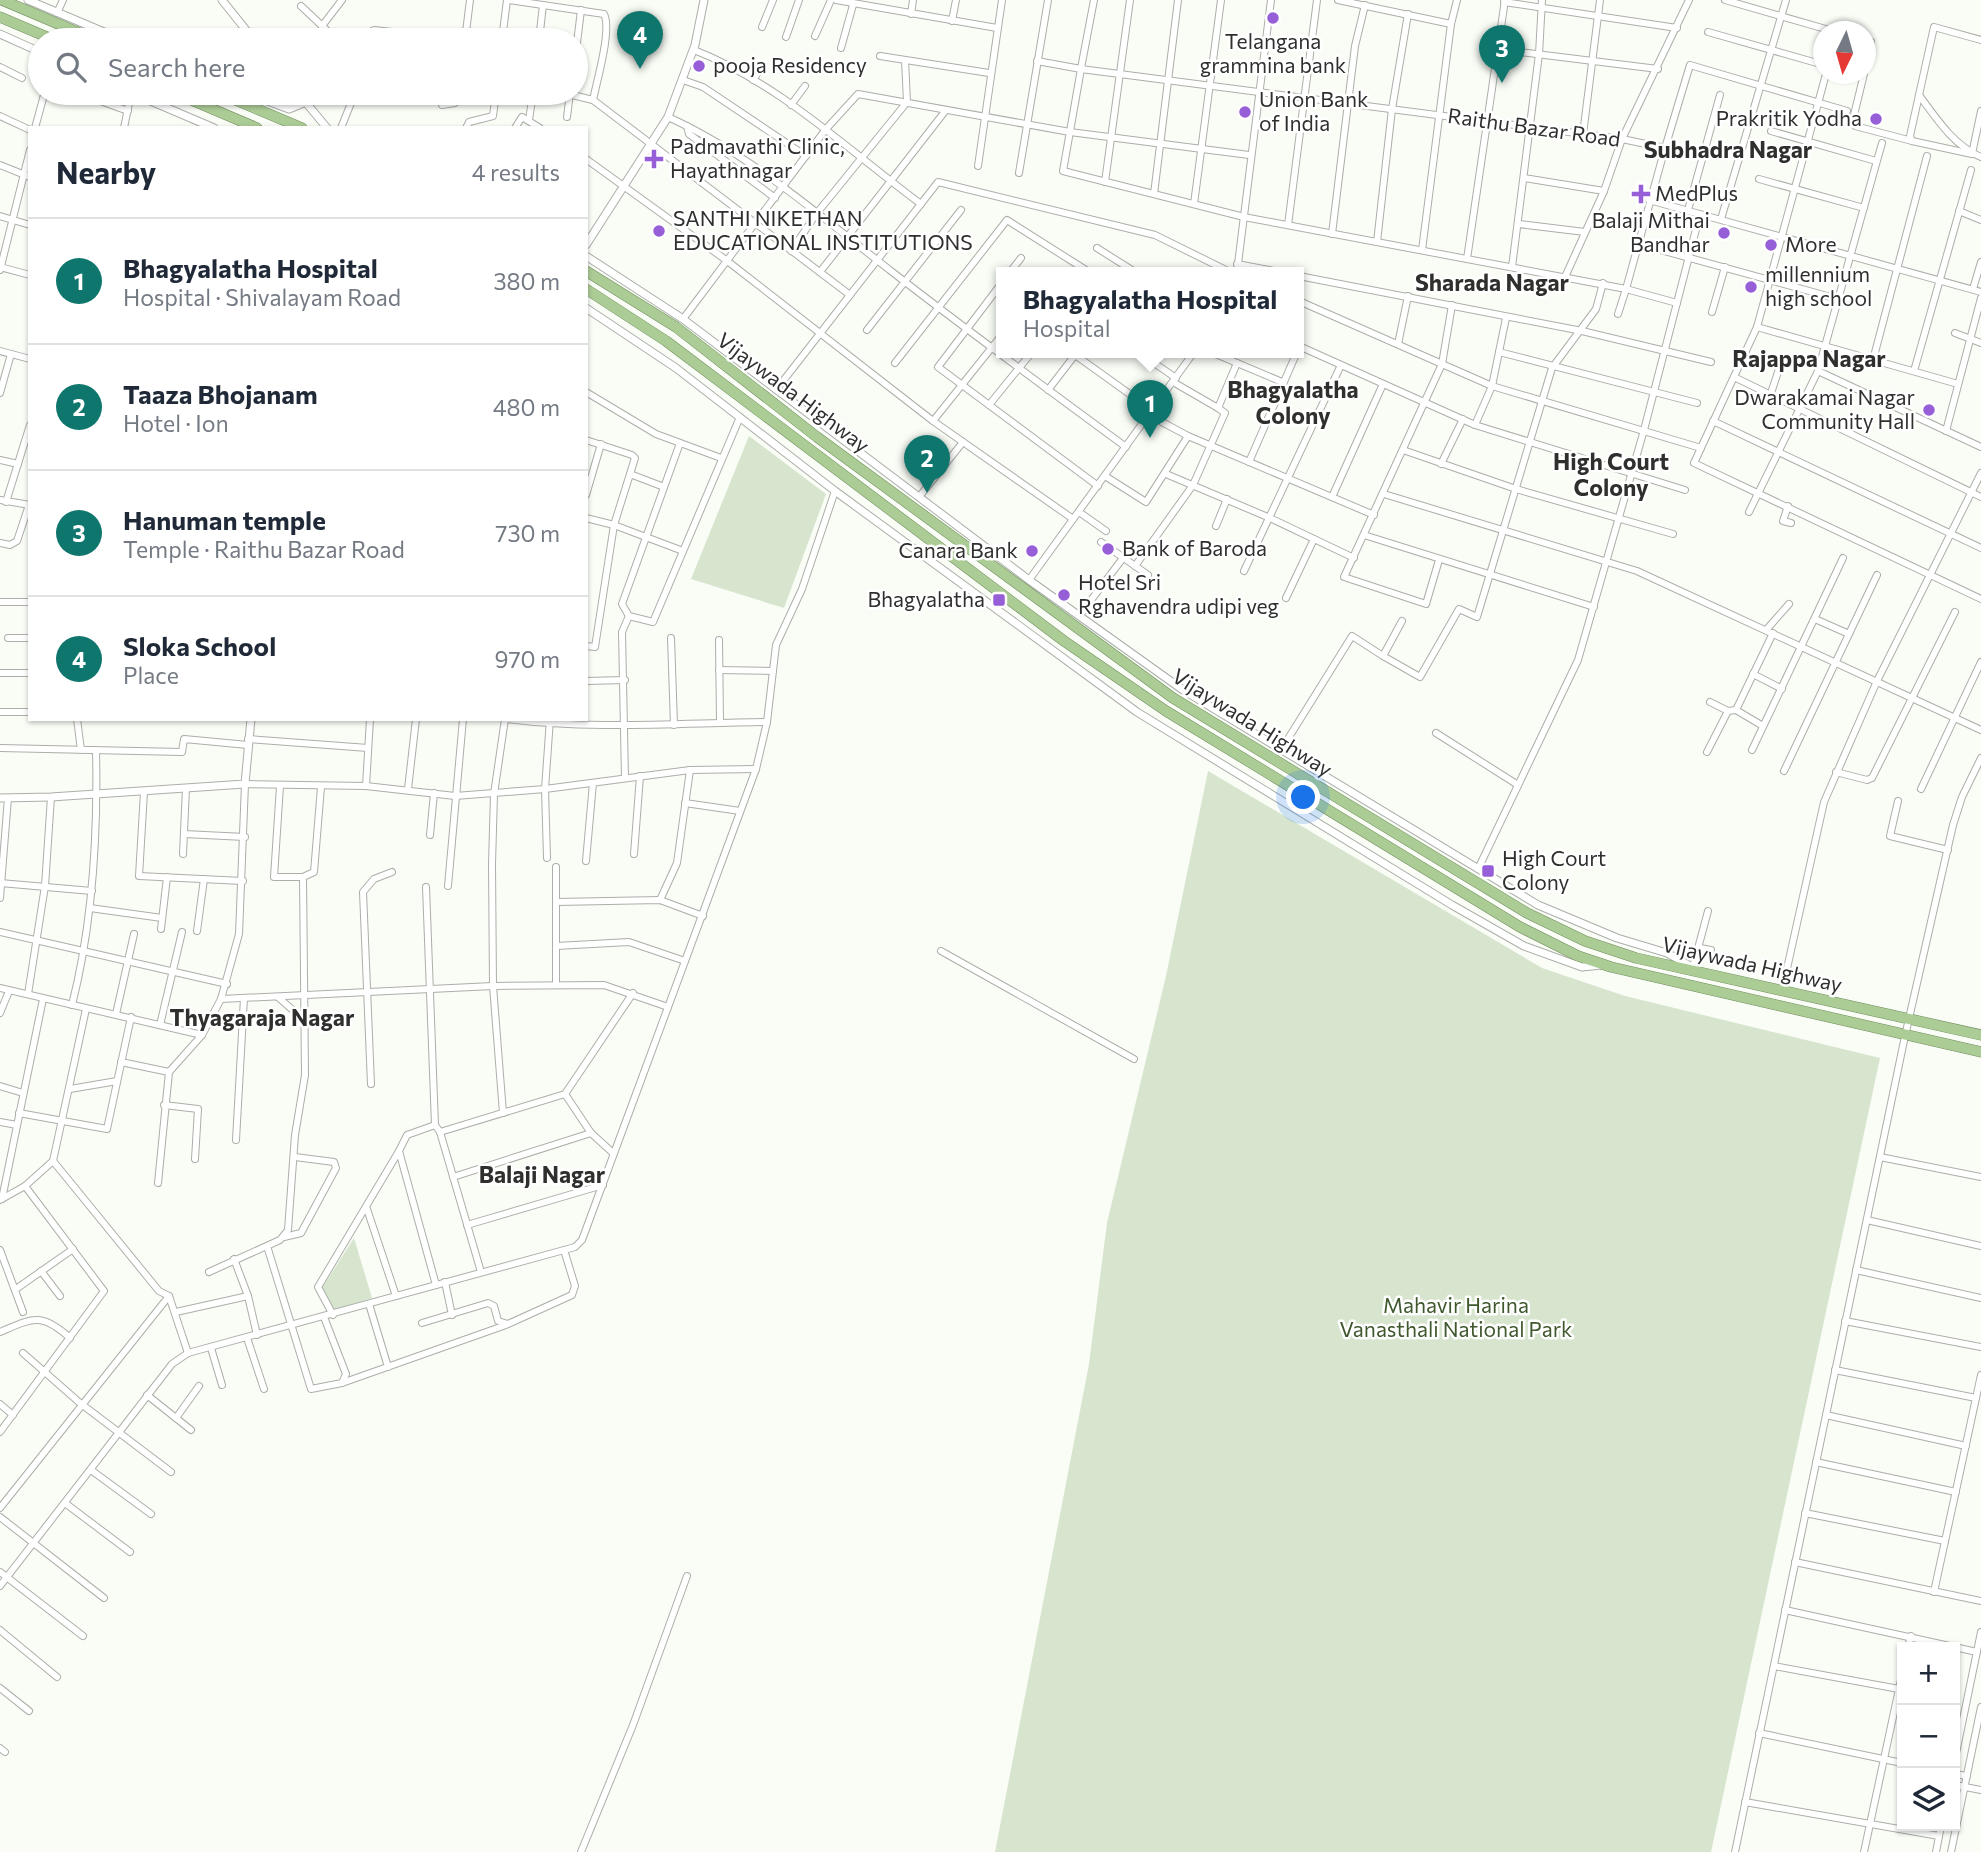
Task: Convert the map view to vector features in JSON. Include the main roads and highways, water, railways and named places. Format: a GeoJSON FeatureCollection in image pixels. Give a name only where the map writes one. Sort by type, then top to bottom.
{"type":"FeatureCollection","features":[{"type":"Feature","properties":{"kind":"highway"},"geometry":{"type":"LineString","coordinates":[[2,0],[68,28]]}},
{"type":"Feature","properties":{"kind":"highway"},"geometry":{"type":"LineString","coordinates":[[0,17],[28,29]]}},
{"type":"Feature","properties":{"kind":"highway"},"geometry":{"type":"LineString","coordinates":[[203,105],[252,126]]}},
{"type":"Feature","properties":{"kind":"highway"},"geometry":{"type":"LineString","coordinates":[[247,105],[297,126]]}},
{"type":"Feature","properties":{"kind":"highway","name":"Vijaywada Highway"},"geometry":{"type":"LineString","coordinates":[[588,272],[677,327],[817,437],[1173,698],[1554,927],[1636,958],[1695,969],[1782,992],[1981,1035]]}},
{"type":"Feature","properties":{"kind":"highway","name":"Vijaywada Highway"},"geometry":{"type":"LineString","coordinates":[[588,290],[704,370],[1064,641],[1166,711],[1520,927],[1570,952],[1605,965],[1981,1052]]}},
{"type":"Feature","properties":{"kind":"highway"},"geometry":{"type":"LineString","coordinates":[[704,370],[714,357]]}},
{"type":"Feature","properties":{"kind":"place","name":"Telangana grammina bank"},"geometry":{"type":"Point","coordinates":[1273,18]}},
{"type":"Feature","properties":{"kind":"place","name":"pooja Residency"},"geometry":{"type":"Point","coordinates":[699,66]}},
{"type":"Feature","properties":{"kind":"place","name":"Sloka School"},"geometry":{"type":"Point","coordinates":[640,69]}},
{"type":"Feature","properties":{"kind":"place","name":"Hanuman temple"},"geometry":{"type":"Point","coordinates":[1502,83]}},
{"type":"Feature","properties":{"kind":"place","name":"Union Bank of India"},"geometry":{"type":"Point","coordinates":[1245,112]}},
{"type":"Feature","properties":{"kind":"place","name":"Prakritik Yodha"},"geometry":{"type":"Point","coordinates":[1876,119]}},
{"type":"Feature","properties":{"kind":"place","name":"Padmavathi Clinic, Hayathnagar"},"geometry":{"type":"Point","coordinates":[654,159]}},
{"type":"Feature","properties":{"kind":"place","name":"MedPlus"},"geometry":{"type":"Point","coordinates":[1641,194]}},
{"type":"Feature","properties":{"kind":"place","name":"SANTHI NIKETHAN EDUCATIONAL INSTITUTIONS"},"geometry":{"type":"Point","coordinates":[659,231]}},
{"type":"Feature","properties":{"kind":"place","name":"Balaji Mithai Bandhar"},"geometry":{"type":"Point","coordinates":[1724,233]}},
{"type":"Feature","properties":{"kind":"place","name":"More"},"geometry":{"type":"Point","coordinates":[1771,245]}},
{"type":"Feature","properties":{"kind":"place","name":"millennium high school"},"geometry":{"type":"Point","coordinates":[1751,287]}},
{"type":"Feature","properties":{"kind":"place","name":"Dwarakamai Nagar Community Hall"},"geometry":{"type":"Point","coordinates":[1929,410]}},
{"type":"Feature","properties":{"kind":"place","name":"Bhagyalatha Hospital"},"geometry":{"type":"Point","coordinates":[1150,438]}},
{"type":"Feature","properties":{"kind":"place","name":"Taaza Bhojanam"},"geometry":{"type":"Point","coordinates":[927,493]}},
{"type":"Feature","properties":{"kind":"place","name":"Bank of Baroda"},"geometry":{"type":"Point","coordinates":[1108,549]}},
{"type":"Feature","properties":{"kind":"place","name":"Canara Bank"},"geometry":{"type":"Point","coordinates":[1032,551]}},
{"type":"Feature","properties":{"kind":"place","name":"Hotel Sri Rghavendra udipi veg"},"geometry":{"type":"Point","coordinates":[1064,595]}},
{"type":"Feature","properties":{"kind":"place","name":"Bhagyalatha"},"geometry":{"type":"Point","coordinates":[999,600]}},
{"type":"Feature","properties":{"kind":"place","name":"High Court Colony"},"geometry":{"type":"Point","coordinates":[1488,871]}},
{"type":"Feature","properties":{"kind":"district","name":"Subhadra Nagar"},"geometry":{"type":"Point","coordinates":[1728,150]}},
{"type":"Feature","properties":{"kind":"district","name":"Sharada Nagar"},"geometry":{"type":"Point","coordinates":[1492,283]}},
{"type":"Feature","properties":{"kind":"district","name":"Rajappa Nagar"},"geometry":{"type":"Point","coordinates":[1809,359]}},
{"type":"Feature","properties":{"kind":"district","name":"Bhagyalatha Colony"},"geometry":{"type":"Point","coordinates":[1293,403]}},
{"type":"Feature","properties":{"kind":"district","name":"High Court Colony"},"geometry":{"type":"Point","coordinates":[1611,475]}},
{"type":"Feature","properties":{"kind":"district","name":"Thyagaraja Nagar"},"geometry":{"type":"Point","coordinates":[262,1018]}},
{"type":"Feature","properties":{"kind":"district","name":"Balaji Nagar"},"geometry":{"type":"Point","coordinates":[542,1175]}},
{"type":"Feature","properties":{"kind":"park label","name":"Mahavir Harina Vanasthali National Park"},"geometry":{"type":"Point","coordinates":[1456,1318]}}]}
